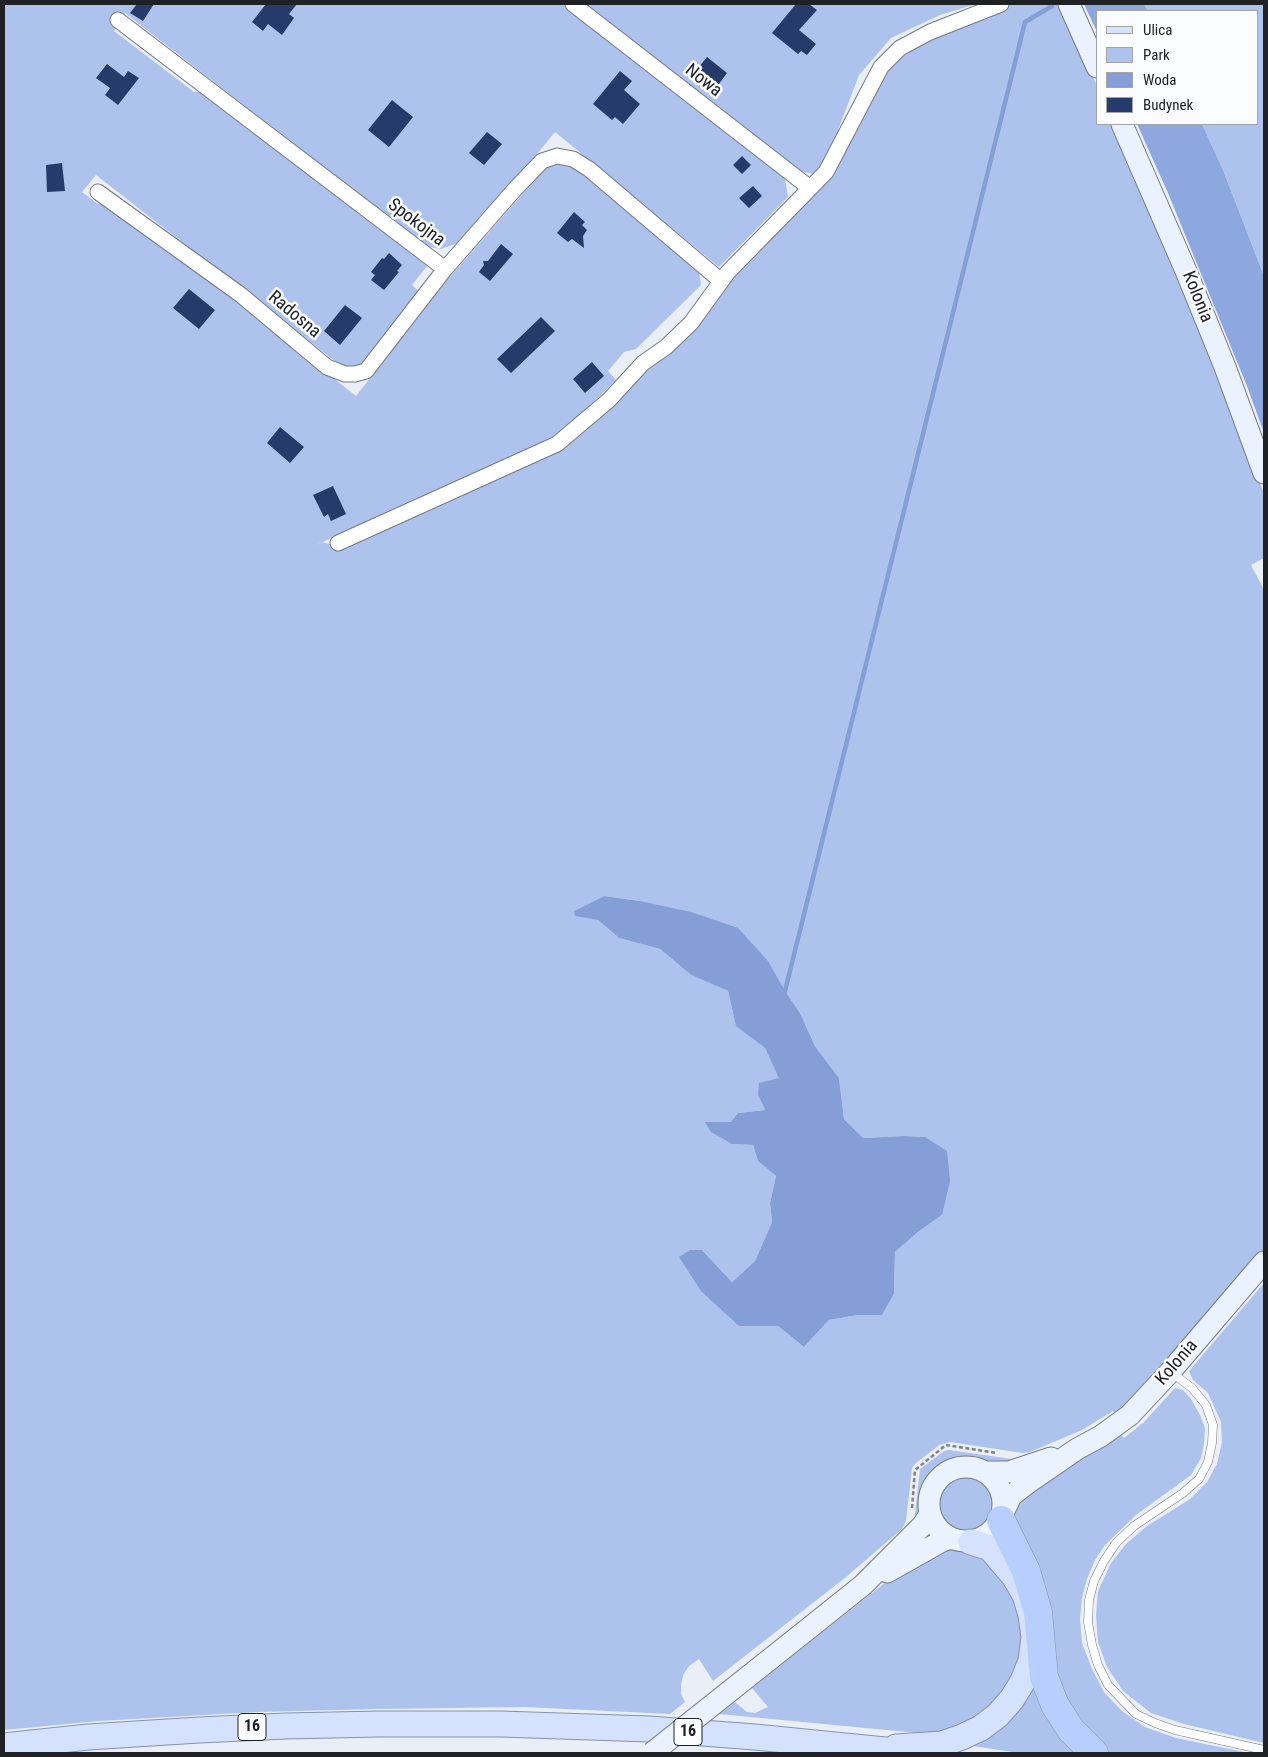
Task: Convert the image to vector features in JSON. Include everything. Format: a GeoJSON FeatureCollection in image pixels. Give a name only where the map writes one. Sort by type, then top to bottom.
{"type":"FeatureCollection","features":[{"type":"Feature","properties":{"kind":"highway"},"geometry":{"type":"LineString","coordinates":[[1002,1516],[1026,1571],[1038,1612],[1044,1677],[1055,1705],[1071,1730],[1094,1753]]}},
{"type":"Feature","properties":{"kind":"main road"},"geometry":{"type":"LineString","coordinates":[[875,1748],[930,1746],[962,1738],[981,1728],[998,1715],[1024,1681],[1031,1661],[1034,1637],[1031,1615],[1024,1596],[1014,1576],[990,1548],[961,1540]]}},
{"type":"Feature","properties":{"kind":"main road","name":"16"},"geometry":{"type":"LineString","coordinates":[[4,1746],[199,1730],[379,1724],[501,1724],[648,1729],[755,1737],[915,1753]]}},
{"type":"Feature","properties":{"kind":"street","name":"Nowa"},"geometry":{"type":"LineString","coordinates":[[573,4],[810,188]]}},
{"type":"Feature","properties":{"kind":"street"},"geometry":{"type":"LineString","coordinates":[[338,543],[557,444],[609,400],[643,363],[666,347],[691,323],[721,281],[750,248],[826,172],[881,67],[900,48],[930,32],[1001,4]]}},
{"type":"Feature","properties":{"kind":"street"},"geometry":{"type":"LineString","coordinates":[[1069,4],[1096,65]]}},
{"type":"Feature","properties":{"kind":"street","name":"Spokojna"},"geometry":{"type":"LineString","coordinates":[[118,20],[445,268],[542,161],[557,156],[573,159],[589,169],[721,281]]}},
{"type":"Feature","properties":{"kind":"street","name":"Kolonia"},"geometry":{"type":"LineString","coordinates":[[1122,125],[1183,264],[1225,367],[1264,473]]}},
{"type":"Feature","properties":{"kind":"street","name":"Radosna"},"geometry":{"type":"LineString","coordinates":[[98,192],[241,295],[327,367],[345,374],[366,371],[445,268]]}},
{"type":"Feature","properties":{"kind":"street","name":"Kolonia"},"geometry":{"type":"LineString","coordinates":[[1002,1516],[1010,1496],[1130,1415],[1170,1372],[1264,1262]]}},
{"type":"Feature","properties":{"kind":"street","name":"Kolonia"},"geometry":{"type":"LineString","coordinates":[[986,1472],[1009,1472],[1077,1449]]}},
{"type":"Feature","properties":{"kind":"street"},"geometry":{"type":"LineString","coordinates":[[652,1753],[863,1585],[923,1525],[920,1515],[929,1501],[932,1489],[939,1478],[949,1471],[961,1467],[974,1468],[986,1472],[998,1485],[1002,1493],[1002,1516],[988,1535],[942,1541],[863,1585]]}},
{"type":"Feature","properties":{"kind":"street"},"geometry":{"type":"LineString","coordinates":[[920,1515],[934,1524],[941,1532],[961,1540]]}},
{"type":"Feature","properties":{"kind":"lane"},"geometry":{"type":"LineString","coordinates":[[1170,1372],[1192,1388],[1206,1406],[1213,1425],[1208,1462],[1198,1479],[1183,1493],[1134,1526],[1116,1543],[1104,1560],[1094,1581],[1089,1600],[1088,1622],[1092,1645],[1098,1665],[1108,1684],[1136,1714],[1175,1730],[1264,1750]]}},
{"type":"Feature","properties":{"kind":"path"},"geometry":{"type":"LineString","coordinates":[[920,1515],[915,1470],[946,1445],[1000,1453]]}},
{"type":"Feature","properties":{"kind":"green space"},"geometry":{"type":"Polygon","coordinates":[[[4,4],[562,4],[785,179],[788,197],[719,267],[555,132],[492,209],[458,243],[441,249],[425,246],[125,13],[114,31],[194,92],[203,92],[427,266],[412,285],[420,293],[360,366],[344,368],[96,175],[82,192],[98,204],[108,203],[356,396],[448,279],[548,165],[558,161],[571,163],[699,271],[701,285],[636,349],[624,352],[608,371],[616,380],[554,441],[322,542],[340,547],[576,434],[735,270],[802,204],[887,71],[902,57],[953,28],[1012,4],[1061,5],[1096,84],[1096,125],[1113,125],[1248,447],[1264,494],[1264,558],[1251,565],[1264,590],[1264,1250],[1143,1393],[1118,1417],[1113,1411],[1082,1430],[1030,1452],[1023,1453],[950,1442],[939,1445],[912,1468],[906,1521],[902,1529],[846,1577],[713,1681],[699,1659],[689,1666],[683,1675],[681,1685],[681,1694],[685,1702],[670,1714],[525,1707],[257,1712],[99,1721],[4,1730],[4,4]],[[604,896],[574,911],[598,920],[619,938],[660,949],[691,975],[728,991],[736,1025],[765,1048],[780,1078],[758,1095],[765,1110],[738,1113],[732,1144],[753,1145],[758,1161],[776,1176],[770,1203],[772,1222],[755,1261],[732,1282],[702,1250],[739,1326],[778,1326],[804,1347],[829,1320],[858,1315],[882,1315],[894,1294],[895,1252],[942,1215],[925,1137],[863,1138],[844,1119],[839,1078],[815,1046],[800,1013],[785,991],[640,901],[604,896]]]}},
{"type":"Feature","properties":{"kind":"green space"},"geometry":{"type":"Polygon","coordinates":[[[585,4],[976,4],[940,15],[891,38],[859,75],[827,159],[814,174],[799,171],[585,4]]]}},
{"type":"Feature","properties":{"kind":"green space"},"geometry":{"type":"Polygon","coordinates":[[[1144,4],[1264,4],[1264,276],[1223,170],[1202,125],[1258,125],[1258,10],[1147,10],[1144,4]]]}},
{"type":"Feature","properties":{"kind":"green space"},"geometry":{"type":"Polygon","coordinates":[[[1264,1283],[1264,1743],[1184,1724],[1151,1713],[1123,1691],[1107,1667],[1098,1642],[1096,1615],[1098,1591],[1111,1563],[1126,1544],[1147,1526],[1190,1499],[1207,1482],[1217,1464],[1222,1442],[1221,1422],[1208,1393],[1193,1380],[1189,1371],[1264,1283]]]}},
{"type":"Feature","properties":{"kind":"green space"},"geometry":{"type":"Polygon","coordinates":[[[1175,1388],[1183,1390],[1191,1399],[1205,1428],[1201,1458],[1191,1475],[1136,1515],[1105,1545],[1095,1560],[1082,1598],[1080,1619],[1082,1643],[1092,1669],[1104,1692],[1122,1711],[1145,1727],[1176,1738],[1249,1753],[1109,1753],[1097,1746],[1065,1711],[1014,1538],[1013,1507],[1017,1498],[1119,1432],[1124,1438],[1144,1422],[1175,1388]]]}},
{"type":"Feature","properties":{"kind":"green space"},"geometry":{"type":"Polygon","coordinates":[[[949,1450],[1026,1461],[996,1467],[979,1460],[970,1459],[948,1462],[934,1472],[925,1485],[920,1513],[914,1522],[920,1469],[944,1451],[949,1450]]]}},
{"type":"Feature","properties":{"kind":"green space"},"geometry":{"type":"Polygon","coordinates":[[[961,1477],[971,1477],[981,1481],[989,1489],[993,1504],[989,1519],[981,1527],[971,1531],[961,1531],[951,1527],[943,1519],[939,1509],[939,1499],[943,1489],[951,1481],[961,1477]]]}},
{"type":"Feature","properties":{"kind":"green space"},"geometry":{"type":"Polygon","coordinates":[[[952,1548],[976,1551],[993,1562],[1023,1616],[1022,1656],[1003,1696],[966,1724],[943,1731],[918,1733],[719,1714],[735,1702],[747,1712],[755,1713],[768,1707],[752,1688],[905,1567],[952,1548]]]}},
{"type":"Feature","properties":{"kind":"green space"},"geometry":{"type":"Polygon","coordinates":[[[1033,1688],[1037,1688],[1076,1753],[1019,1753],[973,1746],[972,1743],[1033,1688]]]}},
{"type":"Feature","properties":{"kind":"shaded area"},"geometry":{"type":"Polygon","coordinates":[[[1084,4],[1144,4],[1147,10],[1096,10],[1096,30],[1084,4]]]}},
{"type":"Feature","properties":{"kind":"shaded area"},"geometry":{"type":"Polygon","coordinates":[[[1137,125],[1202,125],[1223,170],[1264,276],[1264,433],[1247,386],[1168,193],[1137,125]]]}},
{"type":"Feature","properties":{"kind":"water"},"geometry":{"type":"Polygon","coordinates":[[[604,896],[640,901],[691,912],[738,928],[768,961],[800,1013],[815,1046],[839,1078],[844,1119],[863,1138],[925,1137],[947,1151],[950,1181],[942,1215],[895,1252],[894,1294],[882,1315],[858,1315],[829,1320],[804,1347],[778,1326],[739,1326],[701,1291],[679,1257],[690,1250],[702,1250],[732,1282],[755,1261],[772,1222],[770,1203],[776,1176],[758,1161],[753,1145],[732,1144],[711,1132],[705,1122],[731,1122],[738,1113],[765,1110],[758,1095],[759,1083],[779,1078],[765,1048],[736,1026],[728,991],[691,975],[660,949],[619,938],[598,920],[575,916],[574,911],[604,896]]]}},
{"type":"Feature","properties":{"kind":"building"},"geometry":{"type":"Polygon","coordinates":[[[137,4],[154,4],[143,21],[130,13],[137,4]]]}},
{"type":"Feature","properties":{"kind":"building"},"geometry":{"type":"Polygon","coordinates":[[[266,4],[297,4],[289,14],[294,18],[282,35],[268,24],[263,31],[252,22],[266,4]]]}},
{"type":"Feature","properties":{"kind":"building"},"geometry":{"type":"Polygon","coordinates":[[[796,4],[809,4],[817,10],[799,30],[816,44],[807,55],[801,51],[798,54],[772,33],[796,4]]]}},
{"type":"Feature","properties":{"kind":"building"},"geometry":{"type":"Polygon","coordinates":[[[707,57],[727,73],[716,88],[695,72],[707,57]]]}},
{"type":"Feature","properties":{"kind":"building"},"geometry":{"type":"Polygon","coordinates":[[[107,64],[124,77],[128,71],[139,78],[118,105],[105,95],[110,88],[96,78],[107,64]]]}},
{"type":"Feature","properties":{"kind":"building"},"geometry":{"type":"Polygon","coordinates":[[[620,71],[632,81],[624,90],[640,104],[623,124],[615,117],[612,120],[593,104],[620,71]]]}},
{"type":"Feature","properties":{"kind":"building"},"geometry":{"type":"Polygon","coordinates":[[[392,100],[413,117],[389,147],[368,130],[392,100]]]}},
{"type":"Feature","properties":{"kind":"building"},"geometry":{"type":"Polygon","coordinates":[[[487,132],[502,144],[484,165],[469,153],[487,132]]]}},
{"type":"Feature","properties":{"kind":"building"},"geometry":{"type":"Polygon","coordinates":[[[742,156],[751,165],[742,174],[733,165],[742,156]]]}},
{"type":"Feature","properties":{"kind":"building"},"geometry":{"type":"Polygon","coordinates":[[[62,163],[65,191],[47,192],[46,165],[62,163]]]}},
{"type":"Feature","properties":{"kind":"building"},"geometry":{"type":"Polygon","coordinates":[[[753,186],[762,196],[749,208],[739,198],[753,186]]]}},
{"type":"Feature","properties":{"kind":"building"},"geometry":{"type":"Polygon","coordinates":[[[574,212],[585,222],[582,225],[587,230],[583,236],[584,248],[572,239],[568,242],[557,233],[574,212]]]}},
{"type":"Feature","properties":{"kind":"building"},"geometry":{"type":"Polygon","coordinates":[[[501,244],[513,254],[490,281],[479,272],[484,265],[483,261],[488,261],[501,244]]]}},
{"type":"Feature","properties":{"kind":"building"},"geometry":{"type":"Polygon","coordinates":[[[389,253],[402,265],[397,271],[399,272],[384,290],[371,280],[375,275],[371,272],[382,258],[384,259],[389,253]]]}},
{"type":"Feature","properties":{"kind":"building"},"geometry":{"type":"Polygon","coordinates":[[[189,289],[215,310],[199,329],[173,308],[189,289]]]}},
{"type":"Feature","properties":{"kind":"building"},"geometry":{"type":"Polygon","coordinates":[[[345,305],[362,318],[340,345],[324,331],[345,305]]]}},
{"type":"Feature","properties":{"kind":"building"},"geometry":{"type":"Polygon","coordinates":[[[541,317],[555,331],[511,373],[497,359],[541,317]]]}},
{"type":"Feature","properties":{"kind":"building"},"geometry":{"type":"Polygon","coordinates":[[[592,362],[604,376],[585,393],[573,379],[592,362]]]}},
{"type":"Feature","properties":{"kind":"building"},"geometry":{"type":"Polygon","coordinates":[[[280,427],[304,447],[290,463],[267,443],[280,427]]]}},
{"type":"Feature","properties":{"kind":"building"},"geometry":{"type":"Polygon","coordinates":[[[333,486],[346,514],[331,521],[328,514],[324,517],[313,495],[333,486]]]}},
{"type":"Feature","properties":{"kind":"waterway"},"geometry":{"type":"LineString","coordinates":[[785,991],[1025,22],[1052,6]]}}]}
